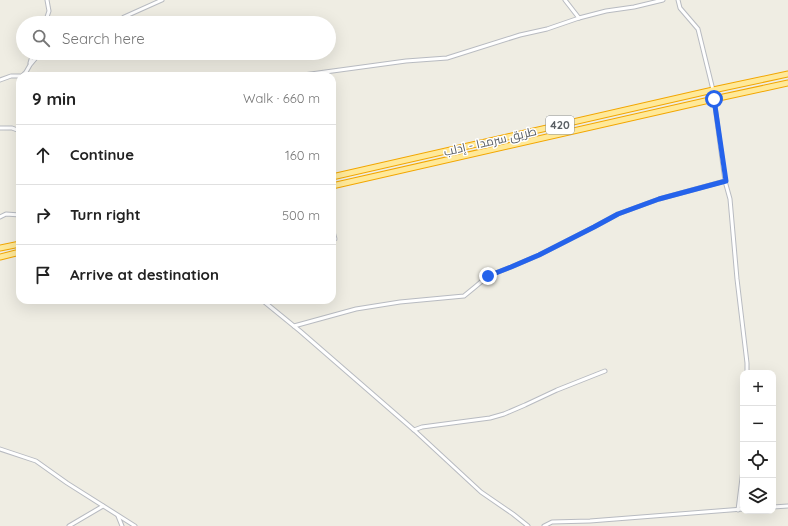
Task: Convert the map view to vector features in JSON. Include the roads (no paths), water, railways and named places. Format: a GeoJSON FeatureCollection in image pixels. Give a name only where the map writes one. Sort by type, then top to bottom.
{"type":"FeatureCollection","features":[{"type":"Feature","properties":{"kind":"highway","name":"طريق سرمدا - إدلب"},"geometry":{"type":"LineString","coordinates":[[336,176],[788,74]]}},
{"type":"Feature","properties":{"kind":"highway","name":"طريق سرمدا - إدلب"},"geometry":{"type":"LineString","coordinates":[[336,185],[788,83]]}},
{"type":"Feature","properties":{"kind":"highway"},"geometry":{"type":"LineString","coordinates":[[16,245],[1,248],[3,256],[16,253]]}},
{"type":"Feature","properties":{"kind":"street"},"geometry":{"type":"LineString","coordinates":[[47,0],[49,11],[47,16]]}},
{"type":"Feature","properties":{"kind":"street"},"geometry":{"type":"LineString","coordinates":[[126,16],[162,0]]}},
{"type":"Feature","properties":{"kind":"street"},"geometry":{"type":"LineString","coordinates":[[565,0],[579,18]]}},
{"type":"Feature","properties":{"kind":"street"},"geometry":{"type":"LineString","coordinates":[[325,72],[406,61],[447,58],[520,35],[547,30],[579,18],[662,0]]}},
{"type":"Feature","properties":{"kind":"street"},"geometry":{"type":"LineString","coordinates":[[678,0],[680,8],[698,29],[713,90]]}},
{"type":"Feature","properties":{"kind":"street"},"geometry":{"type":"LineString","coordinates":[[30,65],[31,60]]}},
{"type":"Feature","properties":{"kind":"street"},"geometry":{"type":"LineString","coordinates":[[26,72],[34,60]]}},
{"type":"Feature","properties":{"kind":"street"},"geometry":{"type":"LineString","coordinates":[[0,80],[11,76],[16,76]]}},
{"type":"Feature","properties":{"kind":"street"},"geometry":{"type":"LineString","coordinates":[[714,99],[730,199],[747,370]]}},
{"type":"Feature","properties":{"kind":"street"},"geometry":{"type":"LineString","coordinates":[[0,128],[16,130]]}},
{"type":"Feature","properties":{"kind":"street"},"geometry":{"type":"LineString","coordinates":[[294,326],[356,309],[400,302],[464,296],[488,276],[539,255],[618,214],[659,199],[726,181]]}},
{"type":"Feature","properties":{"kind":"street"},"geometry":{"type":"LineString","coordinates":[[0,217],[6,214],[16,215]]}},
{"type":"Feature","properties":{"kind":"street"},"geometry":{"type":"LineString","coordinates":[[267,304],[414,430],[481,492],[514,514],[528,526]]}},
{"type":"Feature","properties":{"kind":"street"},"geometry":{"type":"LineString","coordinates":[[414,430],[422,427],[490,418],[504,414],[557,390],[605,371]]}},
{"type":"Feature","properties":{"kind":"street"},"geometry":{"type":"LineString","coordinates":[[0,449],[36,461],[67,483],[135,526]]}},
{"type":"Feature","properties":{"kind":"street"},"geometry":{"type":"LineString","coordinates":[[544,526],[552,522],[590,521],[738,510],[742,478]]}},
{"type":"Feature","properties":{"kind":"street"},"geometry":{"type":"LineString","coordinates":[[69,526],[103,506]]}},
{"type":"Feature","properties":{"kind":"street"},"geometry":{"type":"LineString","coordinates":[[776,507],[788,506]]}},
{"type":"Feature","properties":{"kind":"street"},"geometry":{"type":"LineString","coordinates":[[118,516],[122,526]]}}]}
